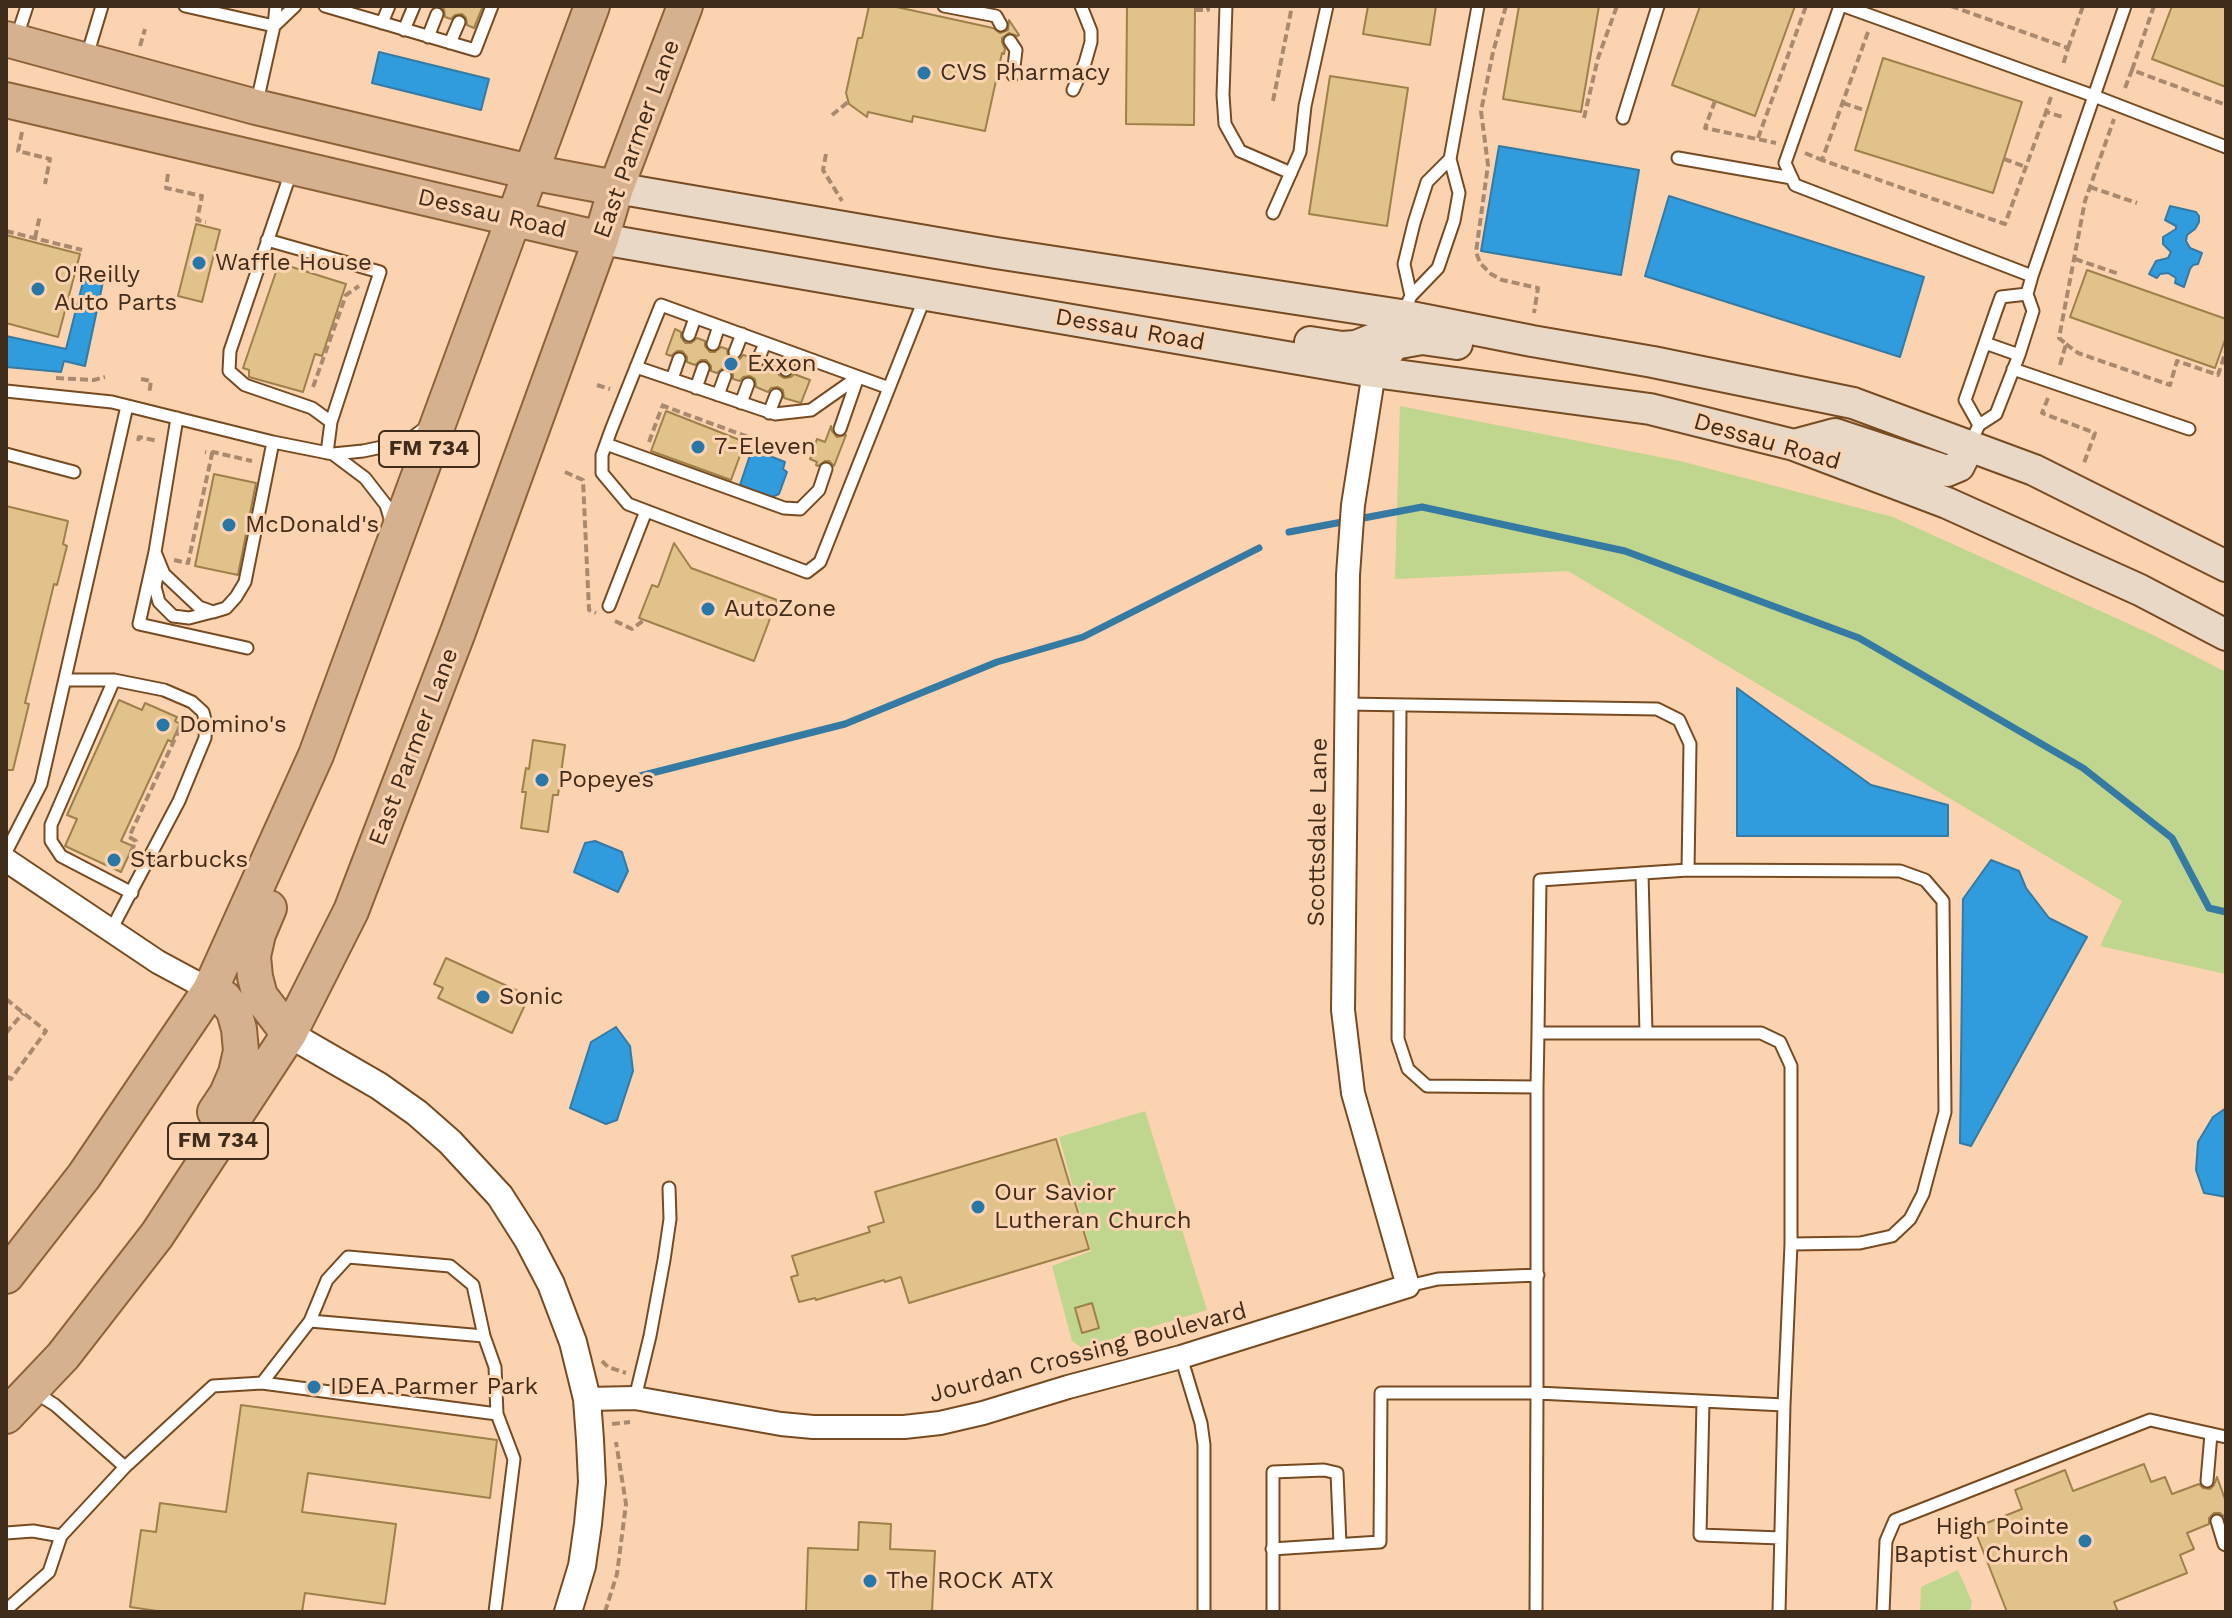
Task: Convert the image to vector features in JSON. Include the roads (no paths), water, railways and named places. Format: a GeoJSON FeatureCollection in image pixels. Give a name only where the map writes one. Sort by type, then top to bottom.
{"type":"FeatureCollection","features":[{"type":"Feature","properties":{"kind":"main road","name":"FM 734"},"geometry":{"type":"LineString","coordinates":[[6,1276],[84,1176],[210,990],[316,755],[592,6]]}},
{"type":"Feature","properties":{"kind":"main road","name":"East Parmer Lane"},"geometry":{"type":"LineString","coordinates":[[6,1416],[63,1356],[146,1248],[289,1034],[351,911],[458,632],[601,239],[616,188],[685,6]]}},
{"type":"Feature","properties":{"kind":"main road","name":"Dessau Road"},"geometry":{"type":"LineString","coordinates":[[11,40],[256,107],[530,172],[1008,255],[1406,305],[1533,327],[1653,362],[1853,403],[1974,436],[2034,470],[2226,566]]}},
{"type":"Feature","properties":{"kind":"main road","name":"Dessau Road"},"geometry":{"type":"LineString","coordinates":[[15,113],[292,167],[601,239],[1374,372],[1650,409],[1794,445],[1947,503],[2140,590],[2226,635]]}},
{"type":"Feature","properties":{"kind":"main road"},"geometry":{"type":"LineString","coordinates":[[1252,351],[1296,340],[1356,346],[1376,338],[1406,305]]}},
{"type":"Feature","properties":{"kind":"main road"},"geometry":{"type":"LineString","coordinates":[[1374,372],[1394,344],[1422,339],[1497,351],[1533,327]]}},
{"type":"Feature","properties":{"kind":"main road"},"geometry":{"type":"LineString","coordinates":[[1794,445],[1835,434],[1947,471],[1959,466],[1974,436]]}},
{"type":"Feature","properties":{"kind":"main road"},"geometry":{"type":"LineString","coordinates":[[289,1034],[260,996],[253,956],[262,923],[326,785],[330,764],[324,733]]}},
{"type":"Feature","properties":{"kind":"main road"},"geometry":{"type":"LineString","coordinates":[[146,1248],[147,1219],[153,1207],[227,1094],[236,1073],[241,1051],[234,1011],[224,998],[210,990]]}},
{"type":"Feature","properties":{"kind":"street","name":"Scottsdale Lane"},"geometry":{"type":"LineString","coordinates":[[1374,372],[1353,505],[1348,575],[1343,1010],[1353,1093],[1408,1286]]}},
{"type":"Feature","properties":{"kind":"street"},"geometry":{"type":"LineString","coordinates":[[6,860],[158,962],[210,990]]}},
{"type":"Feature","properties":{"kind":"street"},"geometry":{"type":"LineString","coordinates":[[289,1034],[379,1086],[450,1142],[500,1196],[551,1284],[573,1342],[587,1399],[592,1482],[582,1566],[568,1612]]}},
{"type":"Feature","properties":{"kind":"street","name":"Jourdan Crossing Boulevard"},"geometry":{"type":"LineString","coordinates":[[587,1399],[635,1398],[781,1424],[904,1427],[958,1419],[1181,1357],[1408,1286]]}},
{"type":"Feature","properties":{"kind":"lane"},"geometry":{"type":"LineString","coordinates":[[11,40],[27,6]]}},
{"type":"Feature","properties":{"kind":"lane"},"geometry":{"type":"LineString","coordinates":[[86,60],[102,6]]}},
{"type":"Feature","properties":{"kind":"lane"},"geometry":{"type":"LineString","coordinates":[[185,6],[219,10],[274,26]]}},
{"type":"Feature","properties":{"kind":"lane"},"geometry":{"type":"LineString","coordinates":[[256,107],[276,6]]}},
{"type":"Feature","properties":{"kind":"lane"},"geometry":{"type":"LineString","coordinates":[[274,26],[295,6]]}},
{"type":"Feature","properties":{"kind":"lane"},"geometry":{"type":"LineString","coordinates":[[325,6],[361,11],[382,23],[475,50],[492,6]]}},
{"type":"Feature","properties":{"kind":"lane"},"geometry":{"type":"LineString","coordinates":[[382,23],[389,6]]}},
{"type":"Feature","properties":{"kind":"lane"},"geometry":{"type":"LineString","coordinates":[[404,30],[414,6]]}},
{"type":"Feature","properties":{"kind":"lane"},"geometry":{"type":"LineString","coordinates":[[944,6],[996,16],[1001,25]]}},
{"type":"Feature","properties":{"kind":"lane"},"geometry":{"type":"LineString","coordinates":[[1073,90],[1091,42],[1091,31],[1081,6]]}},
{"type":"Feature","properties":{"kind":"lane"},"geometry":{"type":"LineString","coordinates":[[1226,6],[1225,124],[1240,151],[1291,173]]}},
{"type":"Feature","properties":{"kind":"lane"},"geometry":{"type":"LineString","coordinates":[[1273,213],[1300,152],[1306,103],[1327,6]]}},
{"type":"Feature","properties":{"kind":"lane"},"geometry":{"type":"LineString","coordinates":[[1406,305],[1438,268],[1454,221],[1459,193],[1450,159],[1478,6]]}},
{"type":"Feature","properties":{"kind":"lane"},"geometry":{"type":"LineString","coordinates":[[1623,118],[1658,6]]}},
{"type":"Feature","properties":{"kind":"lane"},"geometry":{"type":"LineString","coordinates":[[2032,276],[1795,185],[1785,163],[1842,6],[2226,147]]}},
{"type":"Feature","properties":{"kind":"lane"},"geometry":{"type":"LineString","coordinates":[[1974,436],[1996,414],[2019,355],[2033,311],[2027,294],[2032,276],[2125,6]]}},
{"type":"Feature","properties":{"kind":"lane"},"geometry":{"type":"LineString","coordinates":[[428,37],[437,14]]}},
{"type":"Feature","properties":{"kind":"lane"},"geometry":{"type":"LineString","coordinates":[[450,43],[459,22]]}},
{"type":"Feature","properties":{"kind":"lane"},"geometry":{"type":"LineString","coordinates":[[1010,41],[1016,50],[1013,75]]}},
{"type":"Feature","properties":{"kind":"lane"},"geometry":{"type":"LineString","coordinates":[[1678,158],[1792,178]]}},
{"type":"Feature","properties":{"kind":"lane"},"geometry":{"type":"LineString","coordinates":[[1406,305],[1404,264],[1414,223],[1427,182],[1450,159]]}},
{"type":"Feature","properties":{"kind":"lane"},"geometry":{"type":"LineString","coordinates":[[292,167],[230,351],[229,371],[245,385],[312,408],[331,422]]}},
{"type":"Feature","properties":{"kind":"lane"},"geometry":{"type":"LineString","coordinates":[[267,240],[380,272],[331,422],[330,453]]}},
{"type":"Feature","properties":{"kind":"lane"},"geometry":{"type":"LineString","coordinates":[[1974,436],[1965,400],[2001,297],[2027,294]]}},
{"type":"Feature","properties":{"kind":"lane"},"geometry":{"type":"LineString","coordinates":[[889,388],[661,305],[602,455],[602,473],[628,504],[807,572],[820,562],[926,295]]}},
{"type":"Feature","properties":{"kind":"lane"},"geometry":{"type":"LineString","coordinates":[[689,335],[695,318]]}},
{"type":"Feature","properties":{"kind":"lane"},"geometry":{"type":"LineString","coordinates":[[713,344],[719,326]]}},
{"type":"Feature","properties":{"kind":"lane"},"geometry":{"type":"LineString","coordinates":[[735,352],[742,334]]}},
{"type":"Feature","properties":{"kind":"lane"},"geometry":{"type":"LineString","coordinates":[[758,360],[765,343]]}},
{"type":"Feature","properties":{"kind":"lane"},"geometry":{"type":"LineString","coordinates":[[1985,343],[2019,355]]}},
{"type":"Feature","properties":{"kind":"lane"},"geometry":{"type":"LineString","coordinates":[[786,370],[793,353]]}},
{"type":"Feature","properties":{"kind":"lane"},"geometry":{"type":"LineString","coordinates":[[672,379],[679,359]]}},
{"type":"Feature","properties":{"kind":"lane"},"geometry":{"type":"LineString","coordinates":[[636,367],[775,414],[811,410],[858,377]]}},
{"type":"Feature","properties":{"kind":"lane"},"geometry":{"type":"LineString","coordinates":[[696,388],[703,368]]}},
{"type":"Feature","properties":{"kind":"lane"},"geometry":{"type":"LineString","coordinates":[[2013,369],[2189,429]]}},
{"type":"Feature","properties":{"kind":"lane"},"geometry":{"type":"LineString","coordinates":[[718,395],[725,376]]}},
{"type":"Feature","properties":{"kind":"lane"},"geometry":{"type":"LineString","coordinates":[[840,429],[858,377]]}},
{"type":"Feature","properties":{"kind":"lane"},"geometry":{"type":"LineString","coordinates":[[741,403],[748,384]]}},
{"type":"Feature","properties":{"kind":"lane"},"geometry":{"type":"LineString","coordinates":[[6,391],[112,402],[330,453],[363,451],[406,442],[441,416]]}},
{"type":"Feature","properties":{"kind":"lane"},"geometry":{"type":"LineString","coordinates":[[769,413],[776,395]]}},
{"type":"Feature","properties":{"kind":"lane"},"geometry":{"type":"LineString","coordinates":[[6,852],[41,784],[127,406]]}},
{"type":"Feature","properties":{"kind":"lane"},"geometry":{"type":"LineString","coordinates":[[177,418],[155,587],[159,602],[173,616],[189,618],[226,608],[245,582],[273,442]]}},
{"type":"Feature","properties":{"kind":"lane"},"geometry":{"type":"LineString","coordinates":[[606,444],[784,508],[800,509],[819,490],[826,469]]}},
{"type":"Feature","properties":{"kind":"lane"},"geometry":{"type":"LineString","coordinates":[[330,453],[365,478],[386,505],[396,538]]}},
{"type":"Feature","properties":{"kind":"lane"},"geometry":{"type":"LineString","coordinates":[[6,454],[74,472]]}},
{"type":"Feature","properties":{"kind":"lane"},"geometry":{"type":"LineString","coordinates":[[609,606],[646,511]]}},
{"type":"Feature","properties":{"kind":"lane"},"geometry":{"type":"LineString","coordinates":[[157,557],[164,574],[199,607],[213,612]]}},
{"type":"Feature","properties":{"kind":"lane"},"geometry":{"type":"LineString","coordinates":[[157,557],[139,624],[247,648]]}},
{"type":"Feature","properties":{"kind":"lane"},"geometry":{"type":"LineString","coordinates":[[65,680],[114,680],[164,690],[192,702],[203,712],[206,723],[205,738],[179,801],[111,930]]}},
{"type":"Feature","properties":{"kind":"lane"},"geometry":{"type":"LineString","coordinates":[[114,680],[51,825],[51,841],[61,856],[132,893]]}},
{"type":"Feature","properties":{"kind":"lane"},"geometry":{"type":"LineString","coordinates":[[1346,704],[1657,709],[1679,720],[1690,744],[1688,870]]}},
{"type":"Feature","properties":{"kind":"lane"},"geometry":{"type":"LineString","coordinates":[[1400,705],[1398,1039],[1408,1069],[1427,1086],[1537,1087]]}},
{"type":"Feature","properties":{"kind":"lane"},"geometry":{"type":"LineString","coordinates":[[1536,1612],[1540,880],[1688,870],[1900,871],[1925,880],[1943,901],[1945,1112],[1923,1194],[1910,1219],[1892,1236],[1860,1243],[1791,1244]]}},
{"type":"Feature","properties":{"kind":"lane"},"geometry":{"type":"LineString","coordinates":[[1642,873],[1646,1033]]}},
{"type":"Feature","properties":{"kind":"lane"},"geometry":{"type":"LineString","coordinates":[[1538,1033],[1761,1033],[1780,1042],[1791,1066],[1791,1244],[1779,1612]]}},
{"type":"Feature","properties":{"kind":"lane"},"geometry":{"type":"LineString","coordinates":[[635,1398],[664,1260],[670,1219],[669,1188]]}},
{"type":"Feature","properties":{"kind":"lane"},"geometry":{"type":"LineString","coordinates":[[262,1383],[310,1321],[327,1280],[348,1257],[450,1266],[473,1285],[484,1336],[495,1367],[497,1414],[514,1459],[495,1612]]}},
{"type":"Feature","properties":{"kind":"lane"},"geometry":{"type":"LineString","coordinates":[[1408,1286],[1438,1279],[1538,1275]]}},
{"type":"Feature","properties":{"kind":"lane"},"geometry":{"type":"LineString","coordinates":[[310,1321],[484,1336]]}},
{"type":"Feature","properties":{"kind":"lane"},"geometry":{"type":"LineString","coordinates":[[1181,1357],[1201,1423],[1204,1445],[1204,1612]]}},
{"type":"Feature","properties":{"kind":"lane"},"geometry":{"type":"LineString","coordinates":[[6,1610],[49,1572],[61,1536],[125,1467],[213,1386],[262,1383],[497,1414]]}},
{"type":"Feature","properties":{"kind":"lane"},"geometry":{"type":"LineString","coordinates":[[31,1390],[55,1405],[125,1467]]}},
{"type":"Feature","properties":{"kind":"lane"},"geometry":{"type":"LineString","coordinates":[[1272,1549],[1380,1542],[1381,1393],[1537,1393],[1784,1405]]}},
{"type":"Feature","properties":{"kind":"lane"},"geometry":{"type":"LineString","coordinates":[[1703,1402],[1700,1535],[1781,1538]]}},
{"type":"Feature","properties":{"kind":"lane"},"geometry":{"type":"LineString","coordinates":[[1883,1612],[1886,1541],[1895,1520],[2150,1420],[2226,1437]]}},
{"type":"Feature","properties":{"kind":"lane"},"geometry":{"type":"LineString","coordinates":[[2207,1481],[2211,1434]]}},
{"type":"Feature","properties":{"kind":"lane"},"geometry":{"type":"LineString","coordinates":[[1273,1612],[1273,1472],[1324,1470],[1337,1473],[1340,1544]]}},
{"type":"Feature","properties":{"kind":"lane"},"geometry":{"type":"LineString","coordinates":[[2217,1521],[2226,1545]]}},
{"type":"Feature","properties":{"kind":"lane"},"geometry":{"type":"LineString","coordinates":[[6,1533],[33,1531],[61,1536]]}},
{"type":"Feature","properties":{"kind":"water"},"geometry":{"type":"Polygon","coordinates":[[[379,52],[489,79],[481,110],[372,83],[379,52]]]}},
{"type":"Feature","properties":{"kind":"water"},"geometry":{"type":"Polygon","coordinates":[[[1499,146],[1639,170],[1621,275],[1481,251],[1499,146]]]}},
{"type":"Feature","properties":{"kind":"water"},"geometry":{"type":"Polygon","coordinates":[[[1669,196],[1924,277],[1900,357],[1645,276],[1669,196]]]}},
{"type":"Feature","properties":{"kind":"water"},"geometry":{"type":"Polygon","coordinates":[[[2170,206],[2196,212],[2199,216],[2199,222],[2187,235],[2186,241],[2190,248],[2202,253],[2198,264],[2190,269],[2184,287],[2175,283],[2176,278],[2168,273],[2160,274],[2157,278],[2149,274],[2156,261],[2168,258],[2171,252],[2163,244],[2163,237],[2176,229],[2165,220],[2170,206]]]}},
{"type":"Feature","properties":{"kind":"water"},"geometry":{"type":"Polygon","coordinates":[[[84,278],[103,282],[85,366],[64,361],[61,372],[6,367],[6,336],[66,349],[84,278]]]}},
{"type":"Feature","properties":{"kind":"water"},"geometry":{"type":"Polygon","coordinates":[[[752,449],[785,462],[783,469],[787,472],[779,494],[772,497],[740,485],[752,449]]]}},
{"type":"Feature","properties":{"kind":"water"},"geometry":{"type":"Polygon","coordinates":[[[1737,688],[1871,785],[1948,805],[1948,836],[1737,836],[1737,688]]]}},
{"type":"Feature","properties":{"kind":"water"},"geometry":{"type":"Polygon","coordinates":[[[595,841],[622,852],[628,871],[618,892],[574,872],[585,843],[595,841]]]}},
{"type":"Feature","properties":{"kind":"water"},"geometry":{"type":"Polygon","coordinates":[[[1991,860],[2019,871],[2026,888],[2049,918],[2087,937],[1971,1146],[1960,1143],[1963,899],[1991,860]]]}},
{"type":"Feature","properties":{"kind":"water"},"geometry":{"type":"Polygon","coordinates":[[[616,1027],[630,1046],[633,1071],[617,1120],[606,1124],[570,1108],[591,1042],[616,1027]]]}},
{"type":"Feature","properties":{"kind":"water"},"geometry":{"type":"Polygon","coordinates":[[[2226,1108],[2226,1197],[2204,1193],[2196,1170],[2198,1142],[2213,1117],[2226,1108]]]}},
{"type":"Feature","properties":{"kind":"waterway"},"geometry":{"type":"LineString","coordinates":[[1289,532],[1422,507],[1625,551],[1859,638],[2083,768],[2172,838],[2209,908],[2226,912]]}},
{"type":"Feature","properties":{"kind":"waterway"},"geometry":{"type":"LineString","coordinates":[[636,777],[845,724],[997,662],[1083,637],[1259,548]]}},
{"type":"Feature","properties":{"kind":"place","name":"CVS Pharmacy"},"geometry":{"type":"Point","coordinates":[924,73]}},
{"type":"Feature","properties":{"kind":"place","name":"Waffle House"},"geometry":{"type":"Point","coordinates":[199,263]}},
{"type":"Feature","properties":{"kind":"place","name":"O'Reilly Auto Parts"},"geometry":{"type":"Point","coordinates":[38,289]}},
{"type":"Feature","properties":{"kind":"place","name":"Exxon"},"geometry":{"type":"Point","coordinates":[731,364]}},
{"type":"Feature","properties":{"kind":"place","name":"7-Eleven"},"geometry":{"type":"Point","coordinates":[698,447]}},
{"type":"Feature","properties":{"kind":"place","name":"McDonald's"},"geometry":{"type":"Point","coordinates":[229,525]}},
{"type":"Feature","properties":{"kind":"place","name":"AutoZone"},"geometry":{"type":"Point","coordinates":[708,609]}},
{"type":"Feature","properties":{"kind":"place","name":"Domino's"},"geometry":{"type":"Point","coordinates":[163,725]}},
{"type":"Feature","properties":{"kind":"place","name":"Popeyes"},"geometry":{"type":"Point","coordinates":[542,780]}},
{"type":"Feature","properties":{"kind":"place","name":"Starbucks"},"geometry":{"type":"Point","coordinates":[114,860]}},
{"type":"Feature","properties":{"kind":"place","name":"Sonic"},"geometry":{"type":"Point","coordinates":[483,997]}},
{"type":"Feature","properties":{"kind":"place","name":"Our Savior Lutheran Church"},"geometry":{"type":"Point","coordinates":[978,1207]}},
{"type":"Feature","properties":{"kind":"place","name":"IDEA Parmer Park"},"geometry":{"type":"Point","coordinates":[314,1387]}},
{"type":"Feature","properties":{"kind":"place","name":"High Pointe Baptist Church"},"geometry":{"type":"Point","coordinates":[2085,1541]}},
{"type":"Feature","properties":{"kind":"place","name":"The ROCK ATX"},"geometry":{"type":"Point","coordinates":[870,1581]}}]}
